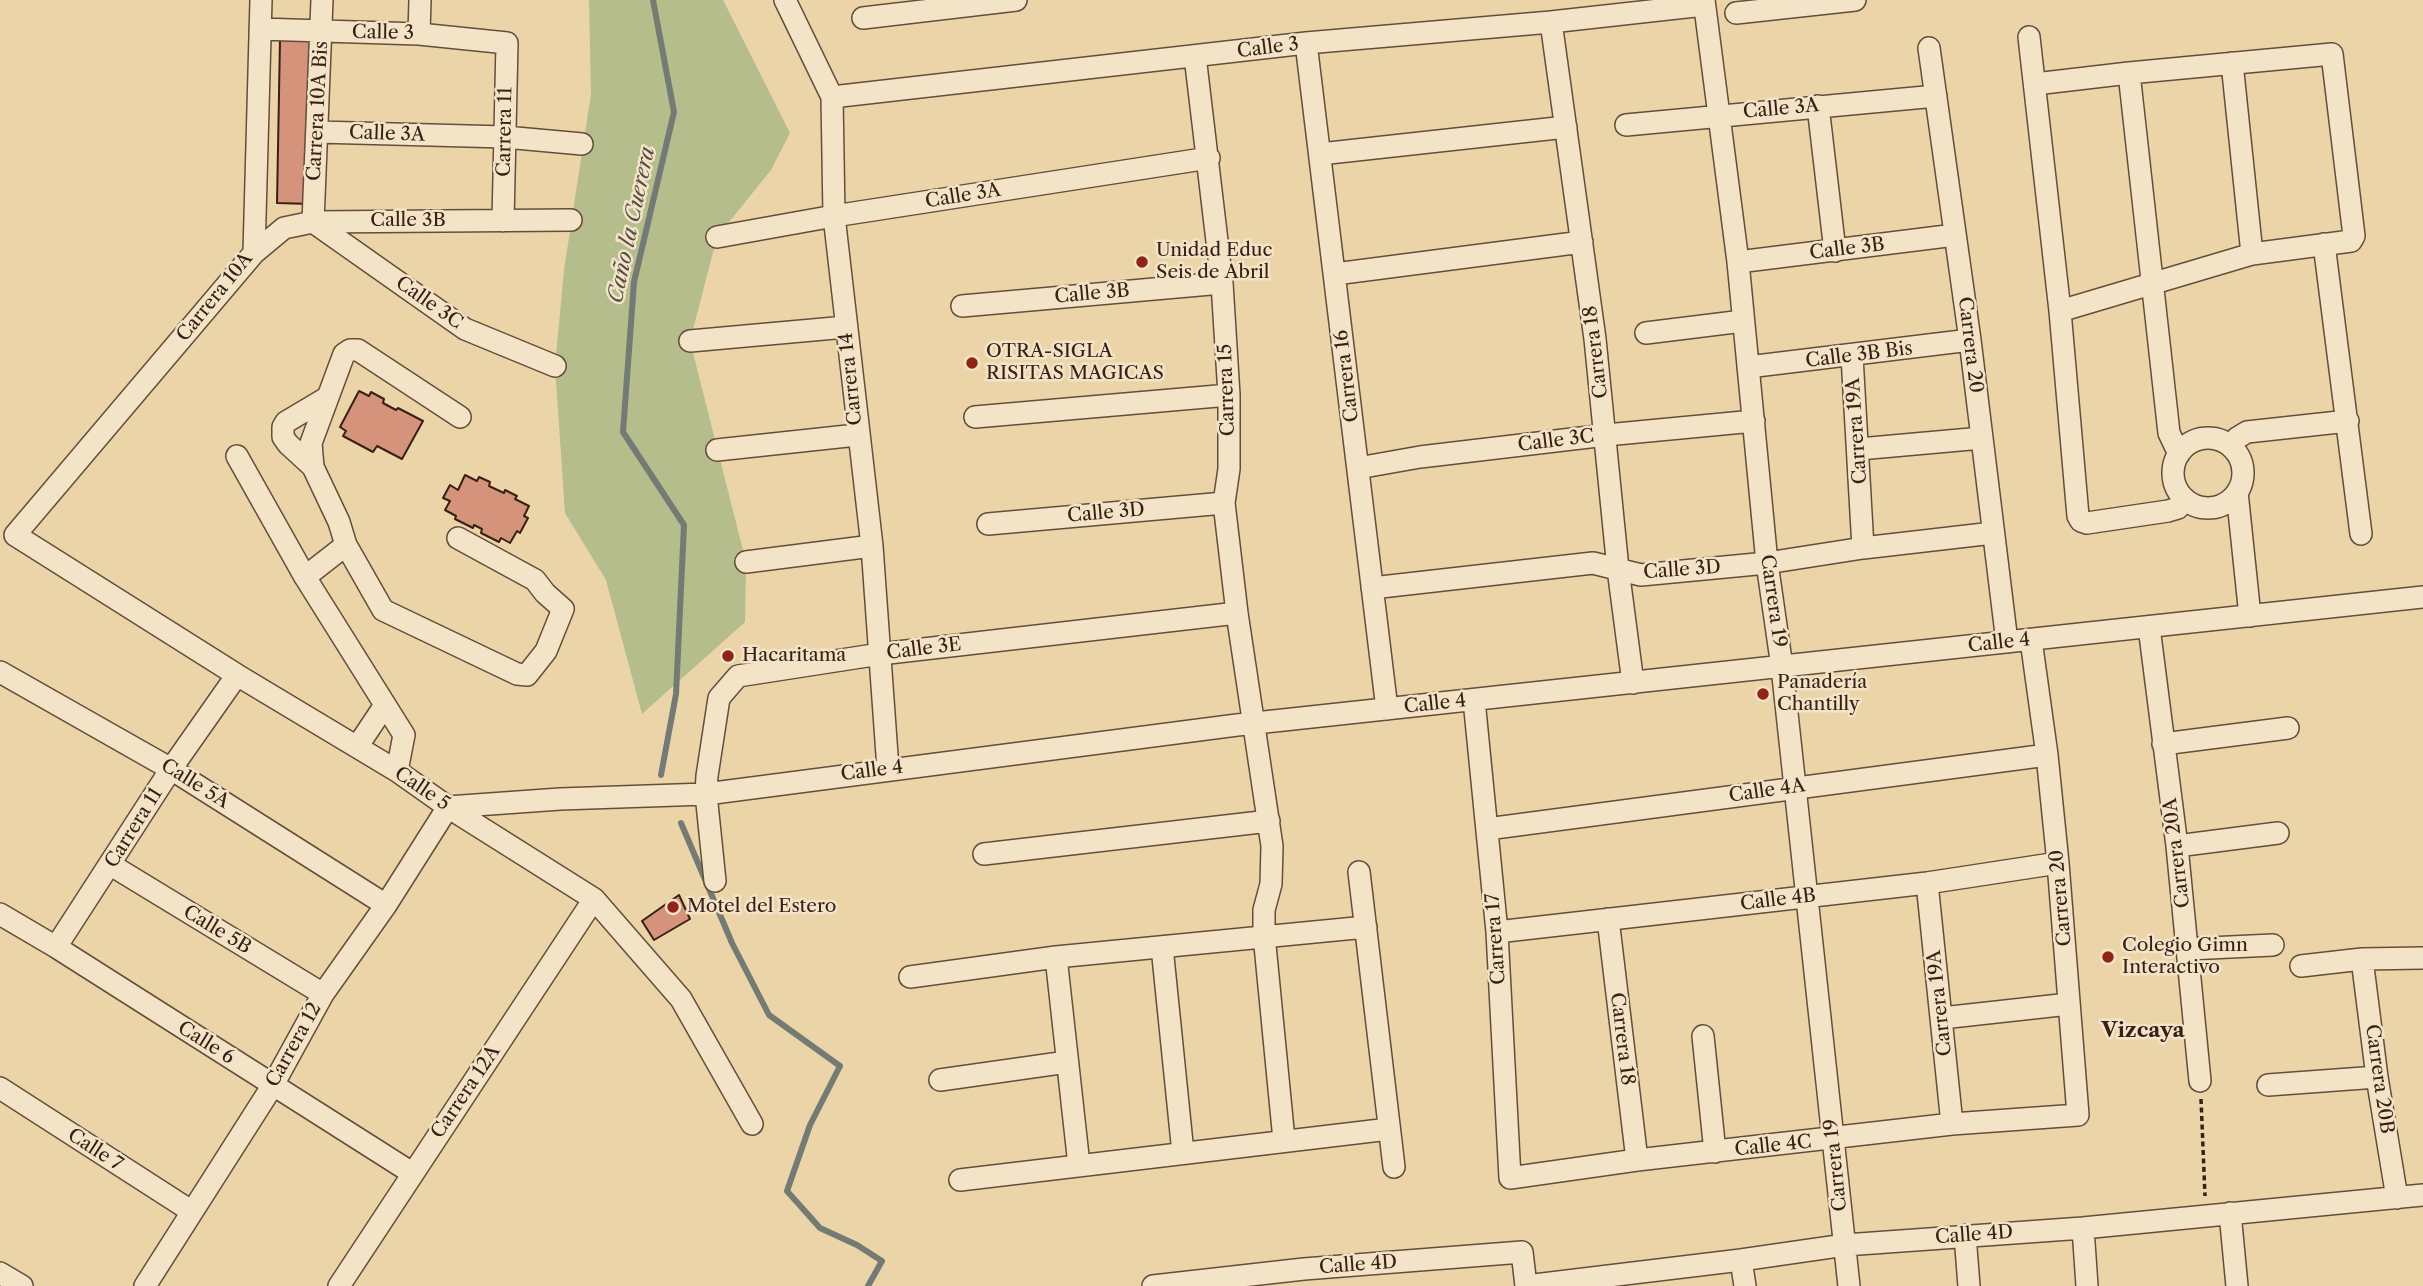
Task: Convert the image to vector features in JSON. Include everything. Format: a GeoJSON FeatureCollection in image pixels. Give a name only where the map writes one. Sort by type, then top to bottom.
{"type":"FeatureCollection","features":[{"type":"Feature","properties":{"kind":"street","name":"Carrera 10A"},"geometry":{"type":"LineString","coordinates":[[15,535],[254,253],[261,0]]}},
{"type":"Feature","properties":{"kind":"street","name":"Carrera 10A Bis"},"geometry":{"type":"LineString","coordinates":[[313,222],[322,0]]}},
{"type":"Feature","properties":{"kind":"street"},"geometry":{"type":"LineString","coordinates":[[419,34],[420,0]]}},
{"type":"Feature","properties":{"kind":"street","name":"Carrera 14"},"geometry":{"type":"LineString","coordinates":[[785,0],[832,97],[834,216],[872,546],[888,769]]}},
{"type":"Feature","properties":{"kind":"street"},"geometry":{"type":"LineString","coordinates":[[863,18],[932,5],[1016,0]]}},
{"type":"Feature","properties":{"kind":"street"},"geometry":{"type":"LineString","coordinates":[[1736,13],[1855,0]]}},
{"type":"Feature","properties":{"kind":"street","name":"Calle 3"},"geometry":{"type":"LineString","coordinates":[[832,97],[1306,43],[1551,23],[1704,2]]}},
{"type":"Feature","properties":{"kind":"street","name":"Carrera 19"},"geometry":{"type":"LineString","coordinates":[[1704,2],[1738,261],[1767,563],[1783,667],[1849,1286]]}},
{"type":"Feature","properties":{"kind":"street","name":"Carrera 18"},"geometry":{"type":"LineString","coordinates":[[1551,23],[1606,435],[1618,569],[1633,682]]}},
{"type":"Feature","properties":{"kind":"street","name":"Calle 3"},"geometry":{"type":"LineString","coordinates":[[260,29],[419,34],[507,43]]}},
{"type":"Feature","properties":{"kind":"street"},"geometry":{"type":"LineString","coordinates":[[2029,37],[2060,311],[2078,516],[2087,523],[2168,511],[2178,508],[2185,499]]}},
{"type":"Feature","properties":{"kind":"street","name":"Carrera 11"},"geometry":{"type":"LineString","coordinates":[[503,221],[507,43]]}},
{"type":"Feature","properties":{"kind":"street","name":"Carrera 16"},"geometry":{"type":"LineString","coordinates":[[1306,43],[1387,709]]}},
{"type":"Feature","properties":{"kind":"street","name":"Carrera 20"},"geometry":{"type":"LineString","coordinates":[[1930,48],[1970,340],[2007,642]]}},
{"type":"Feature","properties":{"kind":"street"},"geometry":{"type":"LineString","coordinates":[[2035,84],[2332,54],[2354,236],[2351,241],[2252,254],[2060,311]]}},
{"type":"Feature","properties":{"kind":"street","name":"Carrera 15"},"geometry":{"type":"LineString","coordinates":[[1195,56],[1222,283],[1229,469],[1224,503],[1237,613],[1272,846],[1272,884],[1264,910],[1264,935],[1284,1140]]}},
{"type":"Feature","properties":{"kind":"street"},"geometry":{"type":"LineString","coordinates":[[2232,63],[2252,254]]}},
{"type":"Feature","properties":{"kind":"street"},"geometry":{"type":"LineString","coordinates":[[2129,73],[2169,433],[2179,454]]}},
{"type":"Feature","properties":{"kind":"street","name":"Calle 3A"},"geometry":{"type":"LineString","coordinates":[[1626,125],[1936,96]]}},
{"type":"Feature","properties":{"kind":"street"},"geometry":{"type":"LineString","coordinates":[[1818,106],[1835,251]]}},
{"type":"Feature","properties":{"kind":"street"},"geometry":{"type":"LineString","coordinates":[[1320,154],[1566,127]]}},
{"type":"Feature","properties":{"kind":"street","name":"Calle 3A"},"geometry":{"type":"LineString","coordinates":[[318,132],[505,137],[582,144]]}},
{"type":"Feature","properties":{"kind":"street","name":"Calle 3A"},"geometry":{"type":"LineString","coordinates":[[717,237],[834,216],[1209,158]]}},
{"type":"Feature","properties":{"kind":"street","name":"Calle 3B"},"geometry":{"type":"LineString","coordinates":[[254,253],[284,228],[313,222],[571,220]]}},
{"type":"Feature","properties":{"kind":"street","name":"Calle 3C"},"geometry":{"type":"LineString","coordinates":[[313,222],[465,329],[555,366]]}},
{"type":"Feature","properties":{"kind":"street","name":"Calle 3B"},"geometry":{"type":"LineString","coordinates":[[1738,261],[1955,235]]}},
{"type":"Feature","properties":{"kind":"street"},"geometry":{"type":"LineString","coordinates":[[1335,274],[1582,243]]}},
{"type":"Feature","properties":{"kind":"street"},"geometry":{"type":"LineString","coordinates":[[2324,244],[2361,534]]}},
{"type":"Feature","properties":{"kind":"street","name":"Calle 3B"},"geometry":{"type":"LineString","coordinates":[[962,306],[1222,283]]}},
{"type":"Feature","properties":{"kind":"street"},"geometry":{"type":"LineString","coordinates":[[1646,333],[1743,321]]}},
{"type":"Feature","properties":{"kind":"street"},"geometry":{"type":"LineString","coordinates":[[690,341],[845,327]]}},
{"type":"Feature","properties":{"kind":"street","name":"Calle 3B Bis"},"geometry":{"type":"LineString","coordinates":[[1748,367],[1970,340]]}},
{"type":"Feature","properties":{"kind":"street"},"geometry":{"type":"LineString","coordinates":[[458,538],[535,580],[563,609],[546,650],[527,675],[517,674],[383,610],[346,545],[339,522],[313,467],[311,443],[344,354],[350,350],[358,350],[460,417]]}},
{"type":"Feature","properties":{"kind":"street","name":"Carrera 19A"},"geometry":{"type":"LineString","coordinates":[[1852,356],[1863,548]]}},
{"type":"Feature","properties":{"kind":"street"},"geometry":{"type":"LineString","coordinates":[[975,417],[1228,395]]}},
{"type":"Feature","properties":{"kind":"street"},"geometry":{"type":"LineString","coordinates":[[313,467],[288,444],[283,437],[284,427],[286,422],[328,397]]}},
{"type":"Feature","properties":{"kind":"street","name":"Calle 3C"},"geometry":{"type":"LineString","coordinates":[[1358,468],[1420,457],[1754,421]]}},
{"type":"Feature","properties":{"kind":"street"},"geometry":{"type":"LineString","coordinates":[[2231,447],[2247,432],[2348,421]]}},
{"type":"Feature","properties":{"kind":"street"},"geometry":{"type":"LineString","coordinates":[[718,450],[858,435]]}},
{"type":"Feature","properties":{"kind":"street"},"geometry":{"type":"LineString","coordinates":[[1859,449],[1982,438]]}},
{"type":"Feature","properties":{"kind":"street"},"geometry":{"type":"LineString","coordinates":[[2203,439],[2222,442],[2231,447],[2241,464],[2241,484],[2237,492],[2222,505],[2212,508],[2202,507],[2185,499],[2174,482],[2174,463],[2185,446],[2203,439]]}},
{"type":"Feature","properties":{"kind":"street"},"geometry":{"type":"LineString","coordinates":[[237,456],[305,577],[404,735],[397,771]]}},
{"type":"Feature","properties":{"kind":"street"},"geometry":{"type":"LineString","coordinates":[[2237,492],[2250,616]]}},
{"type":"Feature","properties":{"kind":"street","name":"Calle 3D"},"geometry":{"type":"LineString","coordinates":[[988,524],[1224,503]]}},
{"type":"Feature","properties":{"kind":"street","name":"Calle 3D"},"geometry":{"type":"LineString","coordinates":[[1372,588],[1593,563],[1641,575],[1767,563],[1863,548],[1993,533]]}},
{"type":"Feature","properties":{"kind":"street","name":"Calle 5"},"geometry":{"type":"LineString","coordinates":[[15,535],[237,675],[397,771],[448,807],[594,899],[681,999],[752,1124]]}},
{"type":"Feature","properties":{"kind":"street"},"geometry":{"type":"LineString","coordinates":[[305,577],[346,545]]}},
{"type":"Feature","properties":{"kind":"street"},"geometry":{"type":"LineString","coordinates":[[746,562],[872,546]]}},
{"type":"Feature","properties":{"kind":"street","name":"Calle 4"},"geometry":{"type":"LineString","coordinates":[[448,807],[560,799],[705,794],[1255,723],[2423,597]]}},
{"type":"Feature","properties":{"kind":"street","name":"Calle 3E"},"geometry":{"type":"LineString","coordinates":[[715,881],[705,794],[719,698],[738,676],[880,654],[1237,613]]}},
{"type":"Feature","properties":{"kind":"street","name":"Carrera 20A"},"geometry":{"type":"LineString","coordinates":[[2149,627],[2177,846],[2200,1081]]}},
{"type":"Feature","properties":{"kind":"street","name":"Carrera 20"},"geometry":{"type":"LineString","coordinates":[[2031,640],[2058,863],[2078,1115]]}},
{"type":"Feature","properties":{"kind":"street","name":"Calle 5A"},"geometry":{"type":"LineString","coordinates":[[0,672],[172,769],[386,905]]}},
{"type":"Feature","properties":{"kind":"street","name":"Carrera 11"},"geometry":{"type":"LineString","coordinates":[[56,947],[237,675]]}},
{"type":"Feature","properties":{"kind":"street","name":"Carrera 17"},"geometry":{"type":"LineString","coordinates":[[1474,700],[1497,932],[1510,1178]]}},
{"type":"Feature","properties":{"kind":"street"},"geometry":{"type":"LineString","coordinates":[[357,747],[385,705]]}},
{"type":"Feature","properties":{"kind":"street"},"geometry":{"type":"LineString","coordinates":[[2163,744],[2288,728]]}},
{"type":"Feature","properties":{"kind":"street","name":"Calle 4A"},"geometry":{"type":"LineString","coordinates":[[1487,829],[2047,755]]}},
{"type":"Feature","properties":{"kind":"street","name":"Carrera 12"},"geometry":{"type":"LineString","coordinates":[[145,1286],[273,1085],[323,994],[386,905],[448,807]]}},
{"type":"Feature","properties":{"kind":"street"},"geometry":{"type":"LineString","coordinates":[[984,854],[1269,821]]}},
{"type":"Feature","properties":{"kind":"street"},"geometry":{"type":"LineString","coordinates":[[2177,846],[2278,833]]}},
{"type":"Feature","properties":{"kind":"street","name":"Calle 4B"},"geometry":{"type":"LineString","coordinates":[[1497,932],[1927,883],[2058,863]]}},
{"type":"Feature","properties":{"kind":"street","name":"Calle 5B"},"geometry":{"type":"LineString","coordinates":[[111,865],[323,994]]}},
{"type":"Feature","properties":{"kind":"street"},"geometry":{"type":"LineString","coordinates":[[1359,872],[1394,1167]]}},
{"type":"Feature","properties":{"kind":"street","name":"Carrera 19A"},"geometry":{"type":"LineString","coordinates":[[1927,883],[1952,1124]]}},
{"type":"Feature","properties":{"kind":"street","name":"Carrera 12A"},"geometry":{"type":"LineString","coordinates":[[339,1286],[594,899]]}},
{"type":"Feature","properties":{"kind":"street","name":"Calle 6"},"geometry":{"type":"LineString","coordinates":[[0,914],[412,1173]]}},
{"type":"Feature","properties":{"kind":"street","name":"Carrera 18"},"geometry":{"type":"LineString","coordinates":[[1608,919],[1637,1160]]}},
{"type":"Feature","properties":{"kind":"street"},"geometry":{"type":"LineString","coordinates":[[910,977],[1056,957],[1366,927]]}},
{"type":"Feature","properties":{"kind":"street"},"geometry":{"type":"LineString","coordinates":[[2188,949],[2273,945]]}},
{"type":"Feature","properties":{"kind":"street"},"geometry":{"type":"LineString","coordinates":[[1162,947],[1183,1153]]}},
{"type":"Feature","properties":{"kind":"street"},"geometry":{"type":"LineString","coordinates":[[1056,957],[1079,1165]]}},
{"type":"Feature","properties":{"kind":"street"},"geometry":{"type":"LineString","coordinates":[[2301,966],[2362,959],[2423,958]]}},
{"type":"Feature","properties":{"kind":"street","name":"Carrera 20B"},"geometry":{"type":"LineString","coordinates":[[2362,959],[2377,1077],[2397,1199]]}},
{"type":"Feature","properties":{"kind":"street"},"geometry":{"type":"LineString","coordinates":[[1942,1018],[2069,1004]]}},
{"type":"Feature","properties":{"kind":"street"},"geometry":{"type":"LineString","coordinates":[[1703,1036],[1715,1152]]}},
{"type":"Feature","properties":{"kind":"street"},"geometry":{"type":"LineString","coordinates":[[940,1080],[1068,1062]]}},
{"type":"Feature","properties":{"kind":"street"},"geometry":{"type":"LineString","coordinates":[[2268,1085],[2377,1077]]}},
{"type":"Feature","properties":{"kind":"street","name":"Calle 7"},"geometry":{"type":"LineString","coordinates":[[0,1088],[191,1212]]}},
{"type":"Feature","properties":{"kind":"street","name":"Calle 4C"},"geometry":{"type":"LineString","coordinates":[[1510,1178],[1637,1160],[1952,1124],[2078,1115]]}},
{"type":"Feature","properties":{"kind":"street"},"geometry":{"type":"LineString","coordinates":[[960,1180],[1390,1129]]}},
{"type":"Feature","properties":{"kind":"street","name":"Calle 4D"},"geometry":{"type":"LineString","coordinates":[[1153,1286],[1305,1278],[1522,1252],[1526,1286],[1845,1245],[2083,1228],[2423,1195]]}},
{"type":"Feature","properties":{"kind":"street"},"geometry":{"type":"LineString","coordinates":[[2230,1213],[2237,1286]]}},
{"type":"Feature","properties":{"kind":"street"},"geometry":{"type":"LineString","coordinates":[[2083,1228],[2087,1286]]}},
{"type":"Feature","properties":{"kind":"street"},"geometry":{"type":"LineString","coordinates":[[1965,1236],[1969,1286]]}},
{"type":"Feature","properties":{"kind":"street"},"geometry":{"type":"LineString","coordinates":[[1741,1260],[1745,1286]]}},
{"type":"Feature","properties":{"kind":"street"},"geometry":{"type":"LineString","coordinates":[[0,1273],[22,1286]]}},
{"type":"Feature","properties":{"kind":"path"},"geometry":{"type":"LineString","coordinates":[[2200,1081],[2206,1216]]}},
{"type":"Feature","properties":{"kind":"green space"},"geometry":{"type":"Polygon","coordinates":[[[589,0],[723,0],[790,133],[771,170],[717,237],[690,341],[746,562],[745,622],[642,714],[606,580],[565,513],[555,366],[564,270],[591,94],[589,0]]]}},
{"type":"Feature","properties":{"kind":"building"},"geometry":{"type":"Polygon","coordinates":[[[280,39],[315,40],[311,204],[277,203],[280,39]]]}},
{"type":"Feature","properties":{"kind":"building"},"geometry":{"type":"Polygon","coordinates":[[[359,391],[369,396],[371,392],[384,399],[383,403],[423,421],[402,459],[377,446],[373,452],[343,436],[346,431],[340,427],[359,391]]]}},
{"type":"Feature","properties":{"kind":"building"},"geometry":{"type":"Polygon","coordinates":[[[465,475],[477,481],[479,477],[490,482],[489,486],[517,496],[515,499],[529,506],[524,516],[528,518],[520,533],[517,531],[510,543],[501,538],[499,542],[481,533],[482,529],[474,525],[473,528],[455,519],[456,516],[445,510],[450,501],[443,498],[450,485],[458,490],[465,475]]]}},
{"type":"Feature","properties":{"kind":"building","name":"Motel del Estero"},"geometry":{"type":"Polygon","coordinates":[[[679,895],[690,919],[654,940],[642,921],[679,895]]]}},
{"type":"Feature","properties":{"kind":"waterway","name":"Caño la Cuerera"},"geometry":{"type":"LineString","coordinates":[[653,0],[674,112],[634,282],[623,432],[684,525],[676,694],[661,775]]}},
{"type":"Feature","properties":{"kind":"waterway","name":"Caño la Cuerera"},"geometry":{"type":"LineString","coordinates":[[681,823],[732,943],[769,1015],[840,1066],[810,1125],[787,1191],[820,1228],[857,1245],[882,1261],[868,1286]]}},
{"type":"Feature","properties":{"kind":"place","name":"Unidad Educ Seis de Abril"},"geometry":{"type":"Point","coordinates":[1142,262]}},
{"type":"Feature","properties":{"kind":"place","name":"OTRA-SIGLA RISITAS MAGICAS"},"geometry":{"type":"Point","coordinates":[972,363]}},
{"type":"Feature","properties":{"kind":"place","name":"Hacaritama"},"geometry":{"type":"Point","coordinates":[728,656]}},
{"type":"Feature","properties":{"kind":"place","name":"Panadería Chantilly"},"geometry":{"type":"Point","coordinates":[1763,694]}},
{"type":"Feature","properties":{"kind":"place","name":"Motel del Estero"},"geometry":{"type":"Point","coordinates":[673,907]}},
{"type":"Feature","properties":{"kind":"place","name":"Colegio Gimn Interactivo"},"geometry":{"type":"Point","coordinates":[2108,957]}},
{"type":"Feature","properties":{"kind":"district","name":"Vizcaya"},"geometry":{"type":"Point","coordinates":[2143,1031]}}]}
